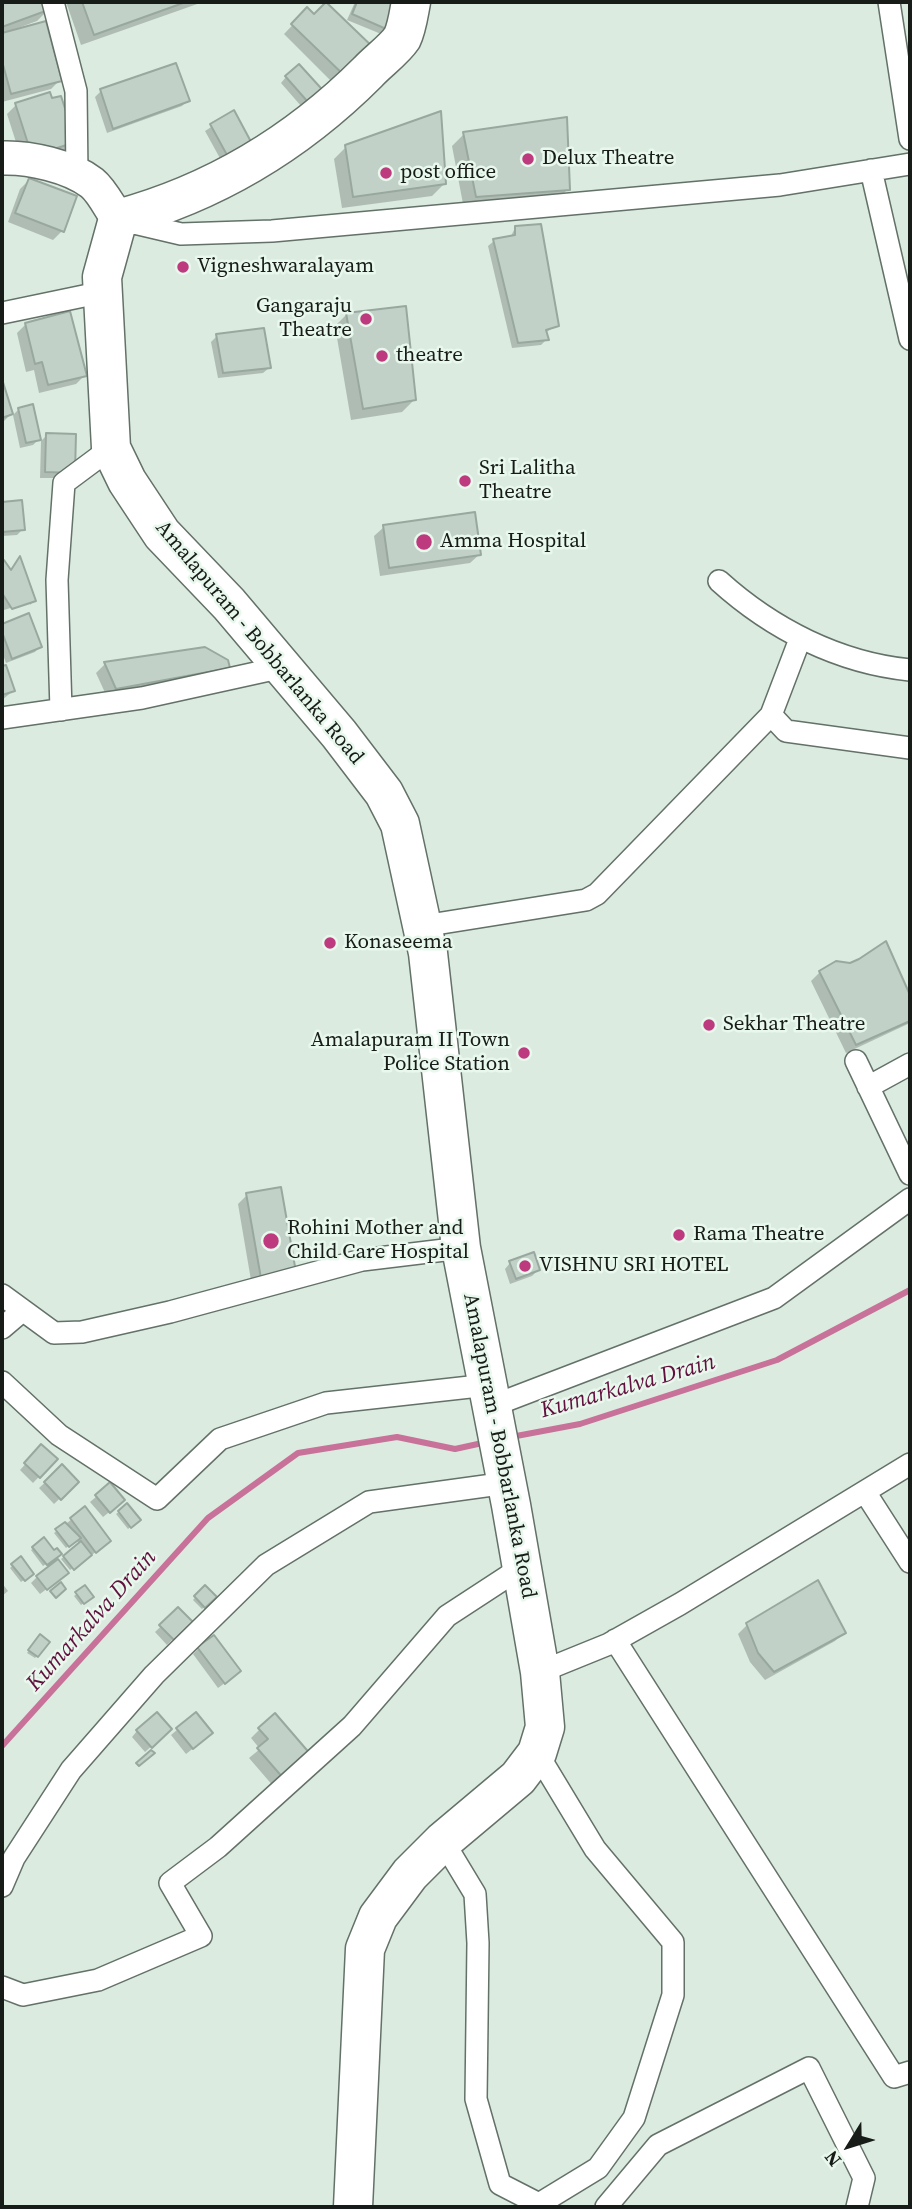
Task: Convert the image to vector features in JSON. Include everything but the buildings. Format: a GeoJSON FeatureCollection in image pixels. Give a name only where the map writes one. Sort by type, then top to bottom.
{"type":"FeatureCollection","features":[{"type":"Feature","properties":{"kind":"highway"},"geometry":{"type":"LineString","coordinates":[[118,219],[150,210],[240,172],[297,135],[354,86],[402,37],[411,2]]}},
{"type":"Feature","properties":{"kind":"highway","name":"Amalapuram - Bobbarlanka Road"},"geometry":{"type":"LineString","coordinates":[[118,219],[102,277],[111,448],[127,481],[162,534],[229,604],[283,667],[384,793],[400,824],[423,926],[461,1248],[540,1672],[545,1727],[537,1753],[517,1778],[443,1841],[410,1874],[378,1917],[366,1949],[353,2207]]}},
{"type":"Feature","properties":{"kind":"main road"},"geometry":{"type":"LineString","coordinates":[[2,158],[51,165],[78,175],[93,184],[118,219]]}},
{"type":"Feature","properties":{"kind":"street"},"geometry":{"type":"LineString","coordinates":[[53,2],[76,90],[78,175]]}},
{"type":"Feature","properties":{"kind":"street"},"geometry":{"type":"LineString","coordinates":[[889,2],[910,139]]}},
{"type":"Feature","properties":{"kind":"street"},"geometry":{"type":"LineString","coordinates":[[118,219],[181,234],[272,231],[780,185],[910,164]]}},
{"type":"Feature","properties":{"kind":"street"},"geometry":{"type":"LineString","coordinates":[[871,170],[910,340]]}},
{"type":"Feature","properties":{"kind":"street"},"geometry":{"type":"LineString","coordinates":[[2,313],[103,292]]}},
{"type":"Feature","properties":{"kind":"street"},"geometry":{"type":"LineString","coordinates":[[61,710],[57,580],[64,483],[111,448]]}},
{"type":"Feature","properties":{"kind":"street"},"geometry":{"type":"LineString","coordinates":[[719,581],[792,636],[885,667],[910,670]]}},
{"type":"Feature","properties":{"kind":"street"},"geometry":{"type":"LineString","coordinates":[[423,926],[586,900],[597,894],[771,715],[800,639]]}},
{"type":"Feature","properties":{"kind":"street"},"geometry":{"type":"LineString","coordinates":[[2,718],[142,698],[283,667]]}},
{"type":"Feature","properties":{"kind":"street"},"geometry":{"type":"LineString","coordinates":[[771,715],[786,731],[910,748]]}},
{"type":"Feature","properties":{"kind":"street"},"geometry":{"type":"LineString","coordinates":[[856,1062],[910,1174]]}},
{"type":"Feature","properties":{"kind":"street"},"geometry":{"type":"LineString","coordinates":[[868,1087],[910,1064]]}},
{"type":"Feature","properties":{"kind":"street"},"geometry":{"type":"LineString","coordinates":[[2,1886],[14,1858],[71,1770],[154,1675],[266,1565],[369,1502],[497,1431],[774,1298],[910,1199]]}},
{"type":"Feature","properties":{"kind":"street"},"geometry":{"type":"LineString","coordinates":[[2,1294],[54,1333],[82,1332],[170,1312],[362,1260],[461,1248]]}},
{"type":"Feature","properties":{"kind":"street"},"geometry":{"type":"LineString","coordinates":[[2,1328],[22,1311]]}},
{"type":"Feature","properties":{"kind":"street"},"geometry":{"type":"LineString","coordinates":[[2,1382],[59,1435],[157,1499],[220,1439],[326,1403],[497,1431]]}},
{"type":"Feature","properties":{"kind":"street"},"geometry":{"type":"LineString","coordinates":[[540,1672],[615,1640],[751,1563],[910,1464]]}},
{"type":"Feature","properties":{"kind":"street"},"geometry":{"type":"LineString","coordinates":[[865,1492],[910,1562]]}},
{"type":"Feature","properties":{"kind":"street"},"geometry":{"type":"LineString","coordinates":[[2,1987],[23,1994],[98,1980],[201,1936],[170,1883],[218,1847],[352,1726],[447,1616],[522,1567]]}},
{"type":"Feature","properties":{"kind":"street"},"geometry":{"type":"LineString","coordinates":[[615,1640],[894,2077],[910,2072]]}},
{"type":"Feature","properties":{"kind":"street"},"geometry":{"type":"LineString","coordinates":[[443,1841],[475,1894],[478,1943],[477,2099],[500,2184],[525,2202],[539,2204],[598,2168],[634,2118],[673,1995],[673,1942],[595,1849],[537,1753]]}},
{"type":"Feature","properties":{"kind":"street"},"geometry":{"type":"LineString","coordinates":[[607,2207],[658,2145],[809,2068],[864,2178],[857,2207]]}},
{"type":"Feature","properties":{"kind":"waterway","name":"Kumarkalva Drain"},"geometry":{"type":"LineString","coordinates":[[511,1437],[580,1424],[777,1360],[910,1290]]}},
{"type":"Feature","properties":{"kind":"waterway","name":"Kumarkalva Drain"},"geometry":{"type":"LineString","coordinates":[[2,1746],[208,1518],[298,1453],[397,1437],[455,1449],[487,1442]]}},
{"type":"Feature","properties":{"kind":"place","name":"Delux Theatre"},"geometry":{"type":"Point","coordinates":[528,159]}},
{"type":"Feature","properties":{"kind":"place","name":"post office"},"geometry":{"type":"Point","coordinates":[386,173]}},
{"type":"Feature","properties":{"kind":"place","name":"Vigneshwaralayam"},"geometry":{"type":"Point","coordinates":[183,267]}},
{"type":"Feature","properties":{"kind":"place","name":"Gangaraju Theatre"},"geometry":{"type":"Point","coordinates":[366,319]}},
{"type":"Feature","properties":{"kind":"place","name":"theatre"},"geometry":{"type":"Point","coordinates":[382,356]}},
{"type":"Feature","properties":{"kind":"place","name":"Sri Lalitha Theatre"},"geometry":{"type":"Point","coordinates":[465,481]}},
{"type":"Feature","properties":{"kind":"place","name":"Amma Hospital"},"geometry":{"type":"Point","coordinates":[424,542]}},
{"type":"Feature","properties":{"kind":"place","name":"Konaseema"},"geometry":{"type":"Point","coordinates":[330,943]}},
{"type":"Feature","properties":{"kind":"place","name":"Sekhar Theatre"},"geometry":{"type":"Point","coordinates":[709,1025]}},
{"type":"Feature","properties":{"kind":"place","name":"Amalapuram II Town Police Station"},"geometry":{"type":"Point","coordinates":[524,1053]}},
{"type":"Feature","properties":{"kind":"place","name":"Rama Theatre"},"geometry":{"type":"Point","coordinates":[679,1235]}},
{"type":"Feature","properties":{"kind":"place","name":"Rohini Mother and Child Care Hospital"},"geometry":{"type":"Point","coordinates":[271,1241]}},
{"type":"Feature","properties":{"kind":"place","name":"VISHNU SRI HOTEL"},"geometry":{"type":"Point","coordinates":[525,1266]}}]}
